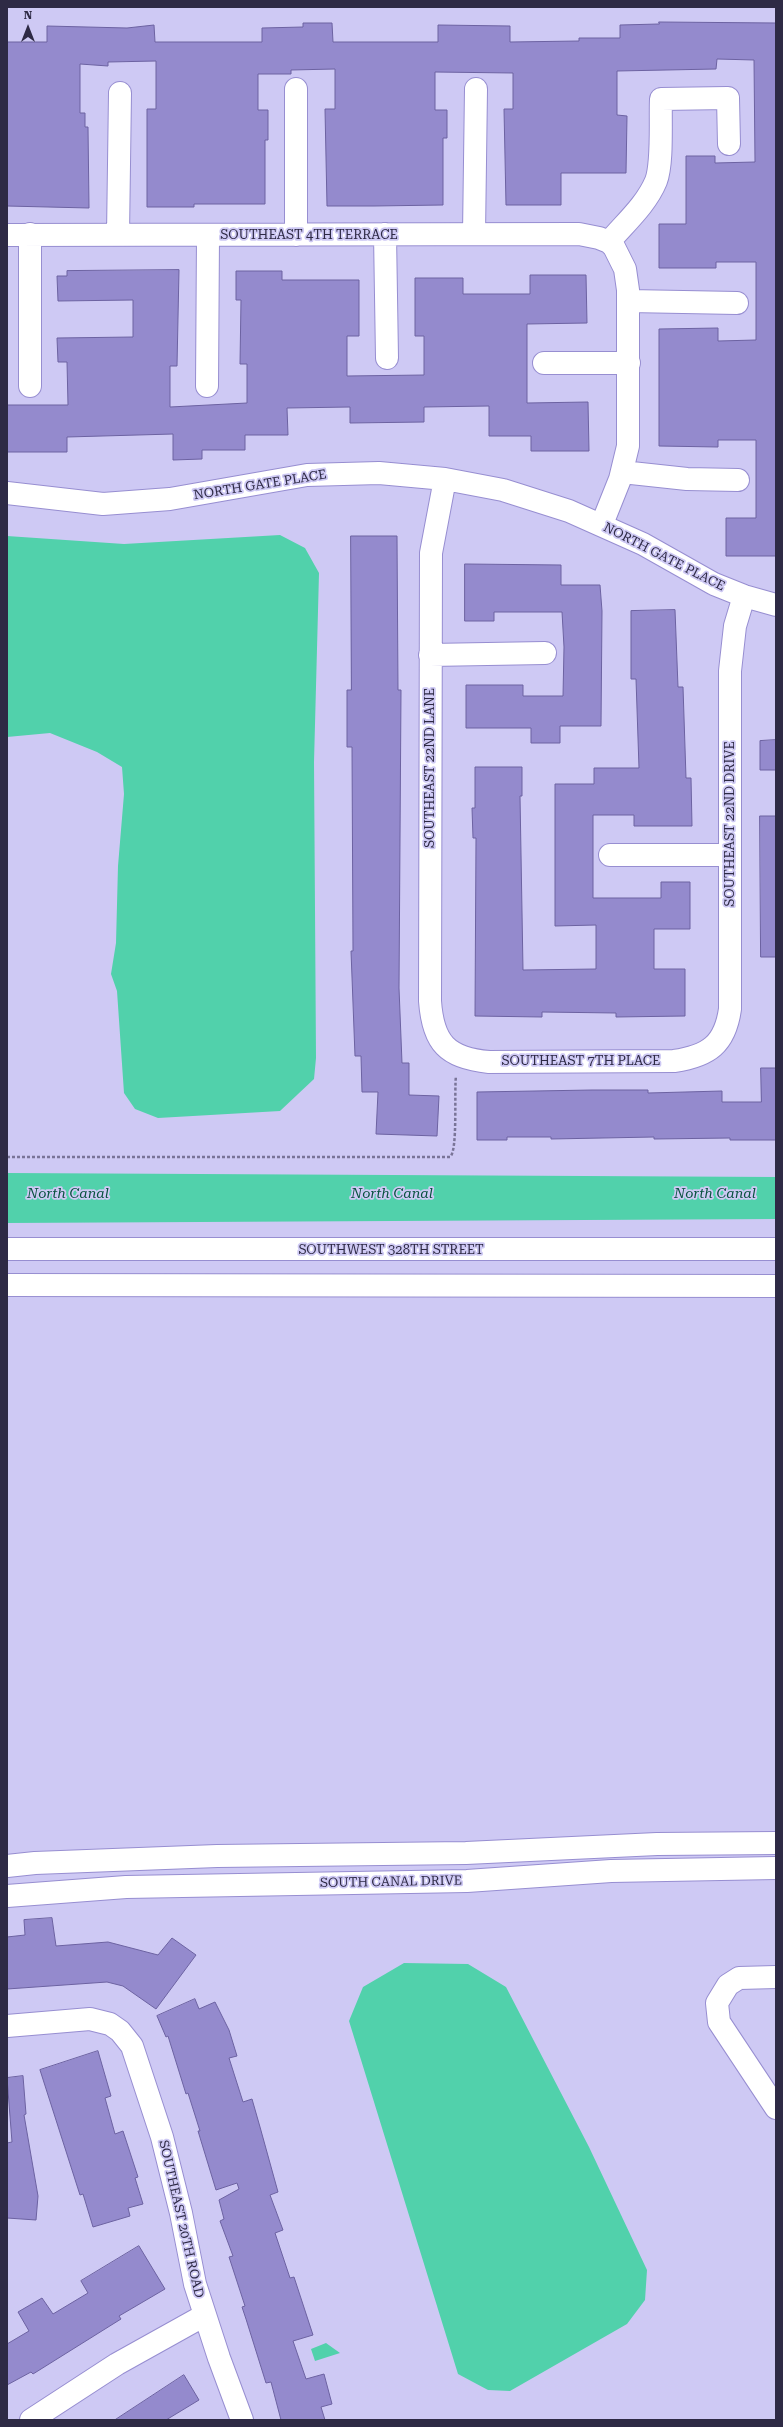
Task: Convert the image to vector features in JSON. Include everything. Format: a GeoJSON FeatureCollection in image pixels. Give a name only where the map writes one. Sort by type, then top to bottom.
{"type":"FeatureCollection","features":[{"type":"Feature","properties":{"kind":"street"},"geometry":{"type":"LineString","coordinates":[[296,89],[296,235]]}},
{"type":"Feature","properties":{"kind":"street"},"geometry":{"type":"LineString","coordinates":[[474,234],[476,89]]}},
{"type":"Feature","properties":{"kind":"street"},"geometry":{"type":"LineString","coordinates":[[118,235],[120,93]]}},
{"type":"Feature","properties":{"kind":"street"},"geometry":{"type":"LineString","coordinates":[[602,524],[622,472],[628,446],[630,423],[629,301],[625,269],[619,253],[609,242],[639,208],[656,181],[659,165],[661,99],[728,98],[729,144]]}},
{"type":"Feature","properties":{"kind":"street"},"geometry":{"type":"LineString","coordinates":[[30,234],[30,386]]}},
{"type":"Feature","properties":{"kind":"street"},"geometry":{"type":"LineString","coordinates":[[385,234],[387,358]]}},
{"type":"Feature","properties":{"kind":"street","name":"SOUTHEAST 4TH TERRACE"},"geometry":{"type":"LineString","coordinates":[[7,235],[208,236],[579,234],[609,242]]}},
{"type":"Feature","properties":{"kind":"street"},"geometry":{"type":"LineString","coordinates":[[207,386],[208,236]]}},
{"type":"Feature","properties":{"kind":"street"},"geometry":{"type":"LineString","coordinates":[[629,301],[737,303]]}},
{"type":"Feature","properties":{"kind":"street"},"geometry":{"type":"LineString","coordinates":[[544,364],[629,364]]}},
{"type":"Feature","properties":{"kind":"street"},"geometry":{"type":"LineString","coordinates":[[622,472],[687,479],[738,480]]}},
{"type":"Feature","properties":{"kind":"street","name":"NORTH GATE PLACE"},"geometry":{"type":"LineString","coordinates":[[7,493],[103,504],[170,499],[307,475],[379,473],[445,479],[503,490],[538,500],[602,524],[644,544],[714,584],[744,596],[776,605]]}},
{"type":"Feature","properties":{"kind":"street","name":"SOUTHEAST 22ND LANE"},"geometry":{"type":"LineString","coordinates":[[445,479],[432,553],[430,654],[430,1001],[436,1033],[444,1047],[455,1054]]}},
{"type":"Feature","properties":{"kind":"street","name":"SOUTHEAST 22ND DRIVE"},"geometry":{"type":"LineString","coordinates":[[712,1049],[726,1029],[730,1009],[730,671],[733,638],[744,596]]}},
{"type":"Feature","properties":{"kind":"street"},"geometry":{"type":"LineString","coordinates":[[430,654],[545,653]]}},
{"type":"Feature","properties":{"kind":"street"},"geometry":{"type":"LineString","coordinates":[[610,855],[730,855]]}},
{"type":"Feature","properties":{"kind":"street","name":"SOUTHEAST 7TH PLACE"},"geometry":{"type":"LineString","coordinates":[[455,1054],[489,1062],[665,1061],[685,1059],[712,1049]]}},
{"type":"Feature","properties":{"kind":"street","name":"SOUTHWEST 328TH STREET"},"geometry":{"type":"LineString","coordinates":[[7,1249],[776,1249]]}},
{"type":"Feature","properties":{"kind":"street"},"geometry":{"type":"LineString","coordinates":[[7,1285],[776,1286]]}},
{"type":"Feature","properties":{"kind":"street"},"geometry":{"type":"LineString","coordinates":[[7,1866],[34,1863],[217,1856],[466,1853],[656,1844],[776,1843]]}},
{"type":"Feature","properties":{"kind":"street","name":"SOUTH CANAL DRIVE"},"geometry":{"type":"LineString","coordinates":[[7,1896],[126,1886],[467,1881],[611,1871],[776,1868]]}},
{"type":"Feature","properties":{"kind":"street"},"geometry":{"type":"LineString","coordinates":[[776,1977],[739,1978],[728,1985],[717,2003],[719,2022],[776,2108]]}},
{"type":"Feature","properties":{"kind":"street","name":"SOUTHEAST 20TH ROAD"},"geometry":{"type":"LineString","coordinates":[[7,2026],[90,2019],[110,2024],[120,2031],[132,2046],[162,2137],[181,2213],[195,2284],[242,2420]]}},
{"type":"Feature","properties":{"kind":"street"},"geometry":{"type":"LineString","coordinates":[[31,2420],[117,2364],[205,2315]]}},
{"type":"Feature","properties":{"kind":"path"},"geometry":{"type":"LineString","coordinates":[[7,1157],[450,1157],[455,1148],[455,1054]]}},
{"type":"Feature","properties":{"kind":"water"},"geometry":{"type":"Polygon","coordinates":[[[280,535],[305,548],[319,573],[314,762],[316,1058],[314,1079],[280,1111],[158,1118],[135,1109],[124,1093],[117,991],[111,974],[116,943],[118,866],[124,794],[122,767],[97,752],[50,733],[7,737],[7,536],[124,544],[280,535]]]}},
{"type":"Feature","properties":{"kind":"water","name":"North Canal"},"geometry":{"type":"Polygon","coordinates":[[[7,1173],[776,1177],[776,1219],[7,1223],[7,1173]]]}},
{"type":"Feature","properties":{"kind":"water"},"geometry":{"type":"Polygon","coordinates":[[[404,1963],[468,1964],[506,1987],[589,2147],[647,2270],[645,2300],[627,2324],[510,2391],[488,2390],[458,2374],[349,2021],[363,1987],[404,1963]]]}},
{"type":"Feature","properties":{"kind":"water"},"geometry":{"type":"Polygon","coordinates":[[[326,2343],[340,2353],[315,2361],[311,2349],[326,2343]]]}},
{"type":"Feature","properties":{"kind":"building"},"geometry":{"type":"Polygon","coordinates":[[[659,22],[776,23],[776,556],[726,556],[726,518],[756,518],[756,440],[718,440],[718,447],[659,446],[659,329],[718,328],[718,341],[756,340],[756,262],[716,262],[716,268],[659,268],[659,224],[686,224],[686,156],[715,156],[715,163],[755,162],[754,60],[717,59],[716,69],[617,71],[617,115],[627,116],[626,173],[561,173],[561,205],[506,205],[504,109],[513,109],[513,73],[435,72],[435,110],[447,110],[447,138],[443,138],[443,205],[327,206],[325,109],[335,109],[335,69],[291,70],[291,74],[258,74],[258,110],[268,110],[268,140],[265,140],[265,204],[194,204],[194,207],[147,207],[147,109],[156,109],[156,61],[108,62],[108,66],[80,64],[80,113],[85,113],[85,127],[88,127],[89,208],[7,206],[7,42],[47,42],[47,26],[127,28],[154,25],[155,42],[262,42],[262,28],[303,27],[303,23],[332,23],[333,42],[438,42],[438,25],[510,26],[510,42],[579,41],[579,38],[620,38],[620,25],[659,24],[659,22]]]}},
{"type":"Feature","properties":{"kind":"building"},"geometry":{"type":"Polygon","coordinates":[[[179,270],[177,366],[170,366],[170,407],[247,403],[247,364],[240,364],[241,300],[236,300],[236,271],[282,271],[282,280],[359,280],[359,336],[347,336],[347,376],[424,375],[424,336],[415,336],[415,278],[463,278],[463,294],[530,294],[530,275],[586,275],[587,323],[527,324],[527,403],[588,402],[589,451],[531,451],[531,436],[489,436],[489,406],[424,407],[424,422],[350,423],[350,407],[287,408],[288,435],[245,435],[245,450],[202,450],[202,459],[173,460],[173,434],[67,437],[67,452],[7,452],[7,405],[68,405],[67,362],[58,362],[57,338],[133,337],[133,300],[58,301],[57,276],[67,276],[67,271],[179,270]]]}},
{"type":"Feature","properties":{"kind":"building"},"geometry":{"type":"Polygon","coordinates":[[[351,536],[397,536],[398,690],[401,690],[399,988],[402,1063],[409,1063],[409,1095],[439,1096],[437,1136],[376,1134],[378,1092],[362,1092],[361,1056],[355,1056],[351,951],[353,951],[352,747],[347,747],[347,690],[351,690],[351,536]]]}},
{"type":"Feature","properties":{"kind":"building"},"geometry":{"type":"Polygon","coordinates":[[[465,564],[561,565],[561,585],[600,585],[602,611],[601,726],[560,726],[560,743],[531,743],[531,728],[466,728],[466,685],[523,685],[523,696],[563,696],[564,647],[562,612],[494,612],[494,621],[465,621],[465,564]]]}},
{"type":"Feature","properties":{"kind":"building"},"geometry":{"type":"Polygon","coordinates":[[[675,610],[678,687],[683,687],[686,778],[691,778],[692,826],[634,826],[634,815],[593,815],[593,898],[661,898],[661,882],[690,882],[690,929],[654,929],[654,969],[685,969],[685,1016],[616,1017],[616,1013],[542,1012],[542,1017],[475,1016],[476,838],[473,838],[472,808],[475,808],[475,767],[522,767],[522,796],[520,796],[523,970],[596,969],[596,925],[555,926],[555,784],[594,784],[594,768],[639,768],[636,679],[631,679],[631,611],[675,610]]]}},
{"type":"Feature","properties":{"kind":"building"},"geometry":{"type":"Polygon","coordinates":[[[776,740],[776,770],[760,770],[760,741],[776,740]]]}},
{"type":"Feature","properties":{"kind":"building"},"geometry":{"type":"Polygon","coordinates":[[[760,816],[776,816],[776,957],[761,957],[760,816]]]}},
{"type":"Feature","properties":{"kind":"building"},"geometry":{"type":"Polygon","coordinates":[[[761,1068],[776,1068],[776,1140],[730,1140],[730,1138],[654,1139],[654,1137],[551,1139],[551,1137],[507,1137],[507,1140],[477,1140],[477,1092],[648,1090],[648,1093],[722,1091],[722,1102],[761,1102],[761,1068]]]}},
{"type":"Feature","properties":{"kind":"building"},"geometry":{"type":"Polygon","coordinates":[[[52,1918],[56,1946],[108,1942],[158,1955],[172,1938],[196,1955],[156,2009],[123,1986],[107,1982],[7,1989],[7,1937],[25,1935],[24,1920],[52,1918]]]}},
{"type":"Feature","properties":{"kind":"building"},"geometry":{"type":"Polygon","coordinates":[[[195,1999],[199,2009],[215,2002],[229,2030],[237,2056],[229,2058],[243,2102],[252,2099],[278,2192],[270,2195],[283,2230],[275,2233],[290,2278],[294,2277],[313,2335],[293,2341],[306,2379],[324,2374],[332,2404],[321,2407],[325,2420],[281,2420],[271,2382],[266,2383],[242,2307],[245,2306],[229,2257],[233,2256],[220,2221],[224,2219],[219,2200],[239,2189],[237,2183],[216,2190],[188,2093],[186,2094],[168,2036],[166,2037],[157,2016],[195,1999]]]}},
{"type":"Feature","properties":{"kind":"building"},"geometry":{"type":"Polygon","coordinates":[[[98,2051],[111,2096],[105,2098],[115,2134],[123,2131],[138,2177],[135,2178],[143,2204],[128,2208],[130,2216],[93,2227],[83,2194],[80,2195],[40,2070],[98,2051]]]}},
{"type":"Feature","properties":{"kind":"building"},"geometry":{"type":"Polygon","coordinates":[[[23,2076],[26,2114],[24,2115],[38,2196],[36,2220],[7,2218],[7,2143],[12,2142],[7,2078],[23,2076]]]}},
{"type":"Feature","properties":{"kind":"building"},"geometry":{"type":"Polygon","coordinates":[[[139,2246],[165,2289],[119,2316],[121,2319],[33,2374],[31,2372],[7,2385],[7,2344],[29,2331],[18,2312],[42,2298],[53,2314],[88,2293],[81,2281],[139,2246]]]}},
{"type":"Feature","properties":{"kind":"building"},"geometry":{"type":"Polygon","coordinates":[[[184,2375],[199,2400],[166,2420],[115,2420],[184,2375]]]}}]}
